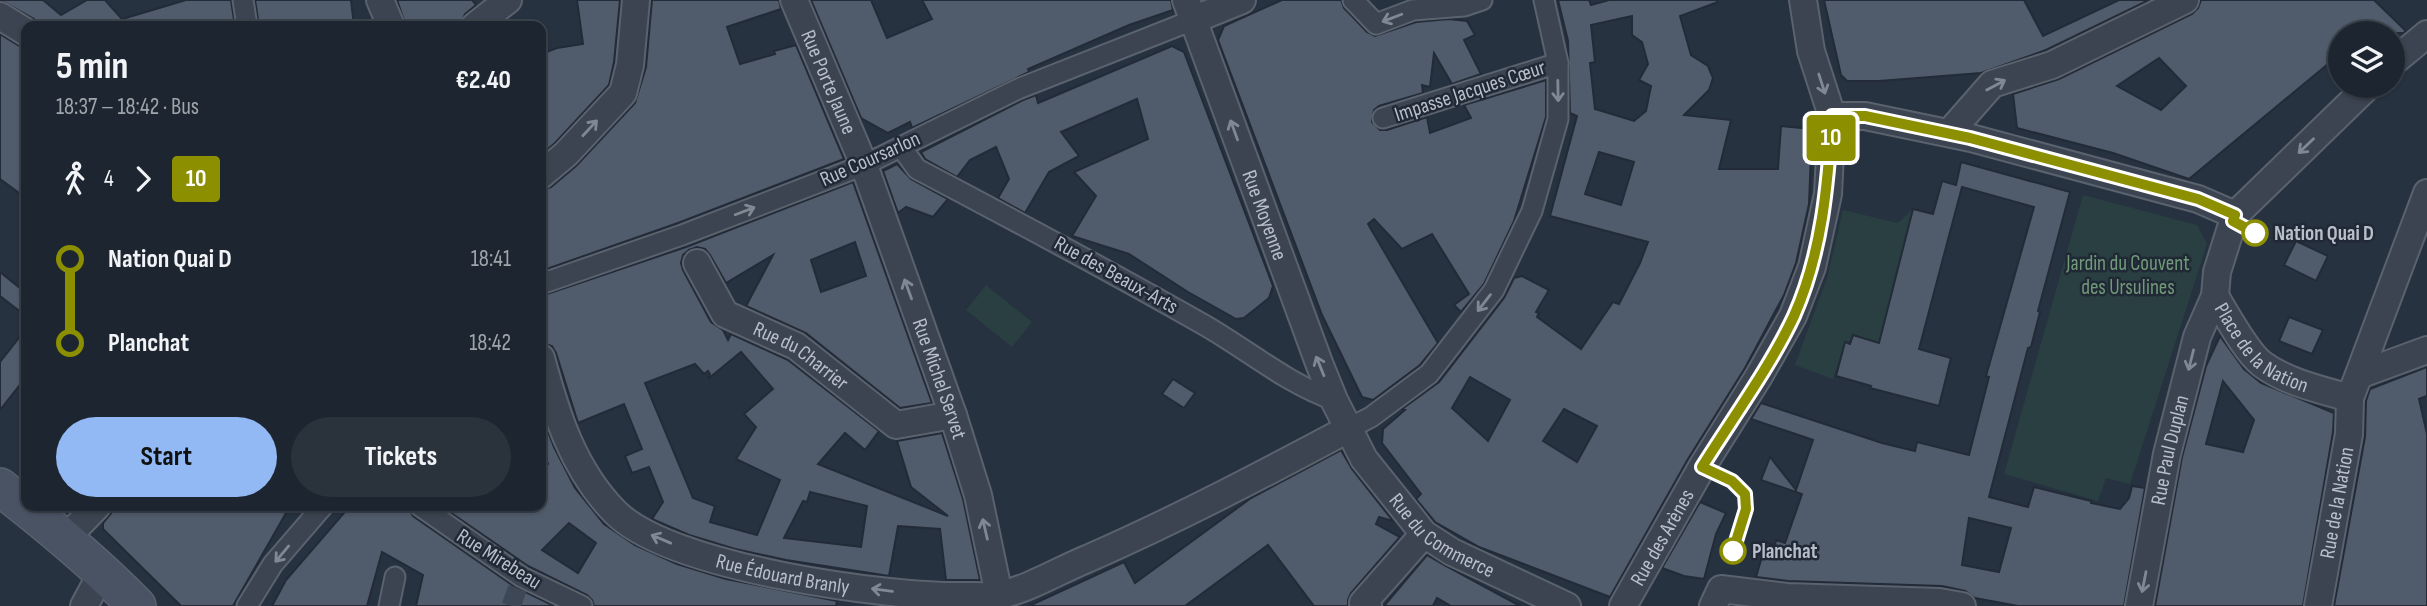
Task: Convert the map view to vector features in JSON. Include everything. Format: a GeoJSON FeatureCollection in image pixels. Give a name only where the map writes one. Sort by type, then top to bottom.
{"type":"FeatureCollection","features":[{"type":"Feature","properties":{"kind":"main road"},"geometry":{"type":"LineString","coordinates":[[0,487],[21,503]]}},
{"type":"Feature","properties":{"kind":"main road"},"geometry":{"type":"LineString","coordinates":[[31,511],[103,571],[137,606]]}},
{"type":"Feature","properties":{"kind":"street"},"geometry":{"type":"LineString","coordinates":[[243,0],[246,21]]}},
{"type":"Feature","properties":{"kind":"street"},"geometry":{"type":"LineString","coordinates":[[380,0],[389,21]]}},
{"type":"Feature","properties":{"kind":"street"},"geometry":{"type":"LineString","coordinates":[[481,21],[508,0]]}},
{"type":"Feature","properties":{"kind":"street"},"geometry":{"type":"LineString","coordinates":[[546,171],[566,154],[623,93],[631,65],[636,0]]}},
{"type":"Feature","properties":{"kind":"street","name":"Rue Porte Jaune"},"geometry":{"type":"LineString","coordinates":[[794,0],[864,165]]}},
{"type":"Feature","properties":{"kind":"street"},"geometry":{"type":"LineString","coordinates":[[1190,10],[1242,0]]}},
{"type":"Feature","properties":{"kind":"street"},"geometry":{"type":"LineString","coordinates":[[1353,0],[1376,24],[1413,10],[1464,6],[1482,0]]}},
{"type":"Feature","properties":{"kind":"street"},"geometry":{"type":"LineString","coordinates":[[1348,429],[1371,417],[1429,374],[1494,290],[1532,211],[1558,119],[1558,63],[1544,0]]}},
{"type":"Feature","properties":{"kind":"street","name":"Rue des Arènes"},"geometry":{"type":"LineString","coordinates":[[1623,606],[1702,467],[1793,316],[1807,279],[1828,194],[1832,116],[1811,51],[1803,0]]}},
{"type":"Feature","properties":{"kind":"street"},"geometry":{"type":"LineString","coordinates":[[1949,133],[1992,84],[2052,65],[2185,0]]}},
{"type":"Feature","properties":{"kind":"street","name":"Rue Coursarlon"},"geometry":{"type":"LineString","coordinates":[[546,282],[681,235],[864,165],[1018,89],[1190,10]]}},
{"type":"Feature","properties":{"kind":"street","name":"Rue Moyenne"},"geometry":{"type":"LineString","coordinates":[[1190,10],[1295,301],[1348,429]]}},
{"type":"Feature","properties":{"kind":"street"},"geometry":{"type":"LineString","coordinates":[[0,16],[21,29]]}},
{"type":"Feature","properties":{"kind":"street"},"geometry":{"type":"LineString","coordinates":[[2405,52],[2427,34]]}},
{"type":"Feature","properties":{"kind":"street","name":"Impasse Jacques Cœur"},"geometry":{"type":"LineString","coordinates":[[1383,118],[1558,63]]}},
{"type":"Feature","properties":{"kind":"street","name":"Place de la Nation"},"geometry":{"type":"LineString","coordinates":[[2354,387],[2291,379],[2261,363],[2215,296],[2217,272],[2235,215],[2356,98]]}},
{"type":"Feature","properties":{"kind":"street"},"geometry":{"type":"LineString","coordinates":[[1832,116],[1865,116],[1949,133],[2185,196],[2235,215]]}},
{"type":"Feature","properties":{"kind":"street","name":"Rue des Beaux-Arts"},"geometry":{"type":"LineString","coordinates":[[901,147],[917,169],[1065,246],[1224,336],[1296,383],[1334,400]]}},
{"type":"Feature","properties":{"kind":"street","name":"Rue Michel Servet"},"geometry":{"type":"LineString","coordinates":[[864,165],[953,415],[978,495],[999,595]]}},
{"type":"Feature","properties":{"kind":"street"},"geometry":{"type":"LineString","coordinates":[[2424,202],[2427,242]]}},
{"type":"Feature","properties":{"kind":"street"},"geometry":{"type":"LineString","coordinates":[[2354,387],[2424,202]]}},
{"type":"Feature","properties":{"kind":"street","name":"Rue du Charrier"},"geometry":{"type":"LineString","coordinates":[[681,235],[725,314],[796,346],[896,425],[953,415]]}},
{"type":"Feature","properties":{"kind":"street","name":"Rue Paul Duplan"},"geometry":{"type":"LineString","coordinates":[[2139,606],[2167,454],[2197,337],[2215,296]]}},
{"type":"Feature","properties":{"kind":"street"},"geometry":{"type":"LineString","coordinates":[[2354,387],[2427,350]]}},
{"type":"Feature","properties":{"kind":"street","name":"Rue Édouard Branly"},"geometry":{"type":"LineString","coordinates":[[546,376],[558,418],[592,487],[618,515],[656,539],[735,565],[842,586],[937,597],[999,595],[1155,529],[1348,429]]}},
{"type":"Feature","properties":{"kind":"street","name":"Rue de la Nation"},"geometry":{"type":"LineString","coordinates":[[2318,606],[2349,434],[2354,387]]}},
{"type":"Feature","properties":{"kind":"street","name":"Rue du Commerce"},"geometry":{"type":"LineString","coordinates":[[1348,429],[1364,459],[1424,534],[1452,552],[1567,606]]}},
{"type":"Feature","properties":{"kind":"street"},"geometry":{"type":"LineString","coordinates":[[66,538],[92,511]]}},
{"type":"Feature","properties":{"kind":"street"},"geometry":{"type":"LineString","coordinates":[[247,606],[274,564],[319,511]]}},
{"type":"Feature","properties":{"kind":"street","name":"Rue Mirebeau"},"geometry":{"type":"LineString","coordinates":[[427,511],[520,582],[582,606]]}},
{"type":"Feature","properties":{"kind":"street"},"geometry":{"type":"LineString","coordinates":[[1368,606],[1363,603],[1424,534]]}},
{"type":"Feature","properties":{"kind":"street"},"geometry":{"type":"LineString","coordinates":[[84,606],[103,571]]}},
{"type":"Feature","properties":{"kind":"street"},"geometry":{"type":"LineString","coordinates":[[389,606],[395,577]]}},
{"type":"Feature","properties":{"kind":"street"},"geometry":{"type":"LineString","coordinates":[[1717,598],[1787,597],[1939,602],[1962,606]]}},
{"type":"Feature","properties":{"kind":"green space","name":"Jardin du Couvent des Ursulines"},"geometry":{"type":"Polygon","coordinates":[[[2083,195],[2197,225],[2207,244],[2130,484],[2106,478],[2098,501],[2004,474],[2083,195]]]}},
{"type":"Feature","properties":{"kind":"green space"},"geometry":{"type":"Polygon","coordinates":[[[1913,209],[1879,342],[1881,350],[1870,340],[1853,335],[1851,341],[1845,342],[1833,379],[1795,365],[1827,278],[1843,210],[1898,223],[1913,209]]]}},
{"type":"Feature","properties":{"kind":"green space"},"geometry":{"type":"Polygon","coordinates":[[[986,285],[1032,322],[1012,347],[966,310],[986,285]]]}},
{"type":"Feature","properties":{"kind":"building"},"geometry":{"type":"Polygon","coordinates":[[[0,0],[43,0],[61,15],[87,0],[105,0],[122,19],[186,0],[231,0],[234,21],[36,21],[0,0]]]}},
{"type":"Feature","properties":{"kind":"building"},"geometry":{"type":"Polygon","coordinates":[[[255,0],[351,0],[353,21],[258,21],[255,0]]]}},
{"type":"Feature","properties":{"kind":"building"},"geometry":{"type":"Polygon","coordinates":[[[397,0],[472,0],[476,5],[465,14],[462,21],[404,21],[397,0]]]}},
{"type":"Feature","properties":{"kind":"building"},"geometry":{"type":"Polygon","coordinates":[[[577,0],[620,0],[609,85],[546,151],[546,52],[583,44],[577,0]]]}},
{"type":"Feature","properties":{"kind":"building"},"geometry":{"type":"Polygon","coordinates":[[[652,0],[779,0],[781,9],[727,27],[740,64],[796,45],[844,159],[678,223],[546,269],[546,188],[576,166],[635,103],[646,67],[652,0]]]}},
{"type":"Feature","properties":{"kind":"building"},"geometry":{"type":"Polygon","coordinates":[[[811,0],[871,0],[887,38],[932,19],[922,0],[1171,0],[1173,10],[1129,25],[1028,69],[1029,72],[912,128],[910,122],[888,133],[861,118],[811,0]]]}},
{"type":"Feature","properties":{"kind":"building"},"geometry":{"type":"Polygon","coordinates":[[[1282,0],[1341,0],[1344,8],[1367,32],[1375,36],[1416,22],[1449,19],[1467,21],[1475,35],[1464,40],[1481,74],[1452,84],[1434,53],[1430,87],[1422,85],[1423,93],[1379,106],[1374,110],[1372,122],[1380,130],[1427,117],[1430,133],[1471,118],[1464,105],[1546,80],[1546,117],[1514,221],[1484,284],[1461,312],[1454,305],[1469,294],[1432,234],[1402,249],[1374,219],[1368,224],[1438,343],[1420,365],[1373,400],[1362,397],[1322,315],[1218,40],[1224,26],[1282,0]]]}},
{"type":"Feature","properties":{"kind":"building"},"geometry":{"type":"Polygon","coordinates":[[[1558,0],[1589,0],[1591,5],[1609,0],[1717,0],[1718,2],[1680,16],[1691,55],[1708,66],[1713,78],[1709,90],[1684,115],[1731,120],[1719,169],[1778,169],[1781,126],[1812,129],[1809,204],[1796,263],[1784,295],[1745,368],[1688,459],[1610,597],[1479,547],[1435,522],[1416,499],[1421,494],[1382,443],[1383,429],[1405,410],[1402,409],[1439,382],[1504,298],[1514,278],[1522,276],[1549,290],[1536,312],[1539,313],[1537,317],[1581,349],[1613,302],[1619,304],[1640,263],[1648,242],[1550,216],[1577,116],[1570,113],[1568,41],[1558,0]],[[1632,16],[1591,25],[1595,62],[1590,63],[1595,109],[1634,121],[1646,111],[1651,86],[1639,80],[1648,64],[1642,42],[1632,35],[1632,16]],[[1599,152],[1585,194],[1621,205],[1634,162],[1599,152]],[[1470,377],[1452,408],[1488,441],[1510,400],[1470,377]],[[1564,409],[1543,441],[1577,462],[1597,426],[1564,409]]]}},
{"type":"Feature","properties":{"kind":"building"},"geometry":{"type":"Polygon","coordinates":[[[1824,0],[2024,0],[2043,36],[2119,0],[2149,0],[2046,50],[1981,73],[1847,81],[1841,75],[1824,0]]]}},
{"type":"Feature","properties":{"kind":"building"},"geometry":{"type":"Polygon","coordinates":[[[2201,0],[2374,0],[2396,21],[2328,21],[2328,64],[2189,179],[2113,153],[2017,128],[2013,94],[2059,79],[2192,14],[2201,0]],[[2159,58],[2117,86],[2161,110],[2186,86],[2159,58]]]}},
{"type":"Feature","properties":{"kind":"building"},"geometry":{"type":"Polygon","coordinates":[[[0,34],[21,46],[21,194],[0,179],[0,34]]]}},
{"type":"Feature","properties":{"kind":"building"},"geometry":{"type":"Polygon","coordinates":[[[1172,46],[1184,52],[1273,286],[1269,298],[1244,318],[1236,319],[1129,254],[1072,236],[1096,196],[1074,172],[1148,139],[1137,99],[1061,132],[1079,156],[1049,172],[1025,213],[998,198],[1009,179],[996,147],[970,160],[957,177],[925,159],[921,152],[1023,100],[1036,95],[1038,103],[1172,46]]]}},
{"type":"Feature","properties":{"kind":"building"},"geometry":{"type":"Polygon","coordinates":[[[1961,162],[2070,192],[1989,497],[2028,507],[2034,487],[2120,509],[2129,498],[2132,486],[2145,488],[2124,606],[2018,606],[1975,598],[1965,591],[1942,586],[1788,581],[1756,577],[1766,543],[1775,545],[1776,540],[1785,543],[1802,494],[1761,480],[1770,457],[1796,490],[1813,440],[1751,419],[1761,403],[1882,443],[1915,451],[1917,442],[1969,455],[1989,377],[1986,376],[2034,207],[1962,187],[1919,349],[1951,358],[1939,406],[1836,376],[1845,342],[1850,344],[1853,335],[1879,343],[1913,209],[1933,214],[1942,181],[1956,185],[1961,162]],[[1969,518],[1962,565],[1999,572],[2011,528],[1969,518]]]}},
{"type":"Feature","properties":{"kind":"building"},"geometry":{"type":"Polygon","coordinates":[[[897,164],[911,179],[948,199],[933,217],[906,207],[898,213],[883,171],[897,164]]]}},
{"type":"Feature","properties":{"kind":"building"},"geometry":{"type":"Polygon","coordinates":[[[853,182],[932,403],[900,408],[806,333],[746,306],[773,255],[726,283],[710,255],[705,249],[697,247],[683,255],[683,270],[711,322],[723,330],[728,340],[731,334],[788,360],[879,431],[865,450],[845,433],[818,464],[948,516],[911,487],[897,441],[942,433],[963,499],[980,580],[946,580],[940,529],[898,526],[889,576],[735,549],[689,535],[652,519],[663,502],[649,467],[632,473],[625,456],[642,449],[624,404],[578,423],[556,353],[552,346],[546,344],[546,294],[686,247],[853,182]],[[855,242],[811,260],[821,292],[866,276],[855,242]],[[741,352],[708,379],[708,371],[704,374],[695,364],[645,383],[693,498],[715,506],[710,522],[757,535],[780,480],[736,459],[756,427],[744,414],[773,389],[741,352]],[[810,492],[807,502],[803,501],[784,538],[861,547],[867,506],[810,492]]]}},
{"type":"Feature","properties":{"kind":"building"},"geometry":{"type":"Polygon","coordinates":[[[2296,241],[2328,256],[2316,281],[2284,265],[2296,241]]]}},
{"type":"Feature","properties":{"kind":"building"},"geometry":{"type":"Polygon","coordinates":[[[0,272],[21,289],[21,312],[0,296],[0,272]]]}},
{"type":"Feature","properties":{"kind":"building"},"geometry":{"type":"Polygon","coordinates":[[[2289,317],[2323,330],[2312,354],[2279,341],[2289,317]]]}},
{"type":"Feature","properties":{"kind":"building"},"geometry":{"type":"Polygon","coordinates":[[[21,335],[21,383],[0,410],[0,362],[21,335]]]}},
{"type":"Feature","properties":{"kind":"building"},"geometry":{"type":"Polygon","coordinates":[[[2220,336],[2244,369],[2261,383],[2334,413],[2303,606],[2155,606],[2182,457],[2206,366],[2220,336]],[[2223,381],[2206,444],[2243,452],[2254,420],[2223,381]]]}},
{"type":"Feature","properties":{"kind":"building"},"geometry":{"type":"Polygon","coordinates":[[[2427,367],[2427,396],[2419,399],[2427,434],[2427,606],[2334,606],[2365,437],[2366,401],[2370,389],[2427,367]]]}},
{"type":"Feature","properties":{"kind":"building"},"geometry":{"type":"Polygon","coordinates":[[[1173,379],[1195,393],[1184,408],[1162,394],[1173,379]]]}},
{"type":"Feature","properties":{"kind":"building"},"geometry":{"type":"Polygon","coordinates":[[[546,426],[575,488],[604,524],[635,545],[677,564],[726,579],[837,601],[836,606],[594,606],[587,595],[528,566],[448,511],[546,511],[546,426]],[[569,523],[542,550],[578,573],[596,543],[569,523]]]}},
{"type":"Feature","properties":{"kind":"building"},"geometry":{"type":"Polygon","coordinates":[[[1341,450],[1352,469],[1393,521],[1379,517],[1376,524],[1400,537],[1351,593],[1348,606],[1314,606],[1268,545],[1185,606],[1029,606],[1124,562],[1135,583],[1251,498],[1341,450]]]}},
{"type":"Feature","properties":{"kind":"building"},"geometry":{"type":"Polygon","coordinates":[[[1700,502],[1726,513],[1716,534],[1704,579],[1684,576],[1662,568],[1700,502]]]}},
{"type":"Feature","properties":{"kind":"building"},"geometry":{"type":"Polygon","coordinates":[[[113,511],[287,511],[233,606],[181,606],[103,529],[103,523],[113,511]]]}},
{"type":"Feature","properties":{"kind":"building"},"geometry":{"type":"Polygon","coordinates":[[[346,511],[410,511],[413,516],[515,587],[554,606],[416,606],[423,575],[382,552],[367,606],[272,606],[286,580],[346,511]]]}},
{"type":"Feature","properties":{"kind":"building"},"geometry":{"type":"Polygon","coordinates":[[[1427,555],[1520,606],[1451,606],[1437,598],[1433,606],[1384,606],[1427,555]]]}},
{"type":"Feature","properties":{"kind":"tunnel"},"geometry":{"type":"LineString","coordinates":[[511,606],[518,587]]}},
{"type":"Feature","properties":{"kind":"bus line","name":"10"},"geometry":{"type":"LineString","coordinates":[[1733,551],[1746,509],[1745,494],[1732,481],[1702,467],[1793,316],[1812,267],[1828,194],[1832,116],[1865,116],[2070,163],[2198,199],[2235,215],[2233,221],[2255,233]]}},
{"type":"Feature","properties":{"kind":"place","name":"Nation Quai D"},"geometry":{"type":"Point","coordinates":[2255,233]}},
{"type":"Feature","properties":{"kind":"place","name":"Planchat"},"geometry":{"type":"Point","coordinates":[1733,551]}}]}
